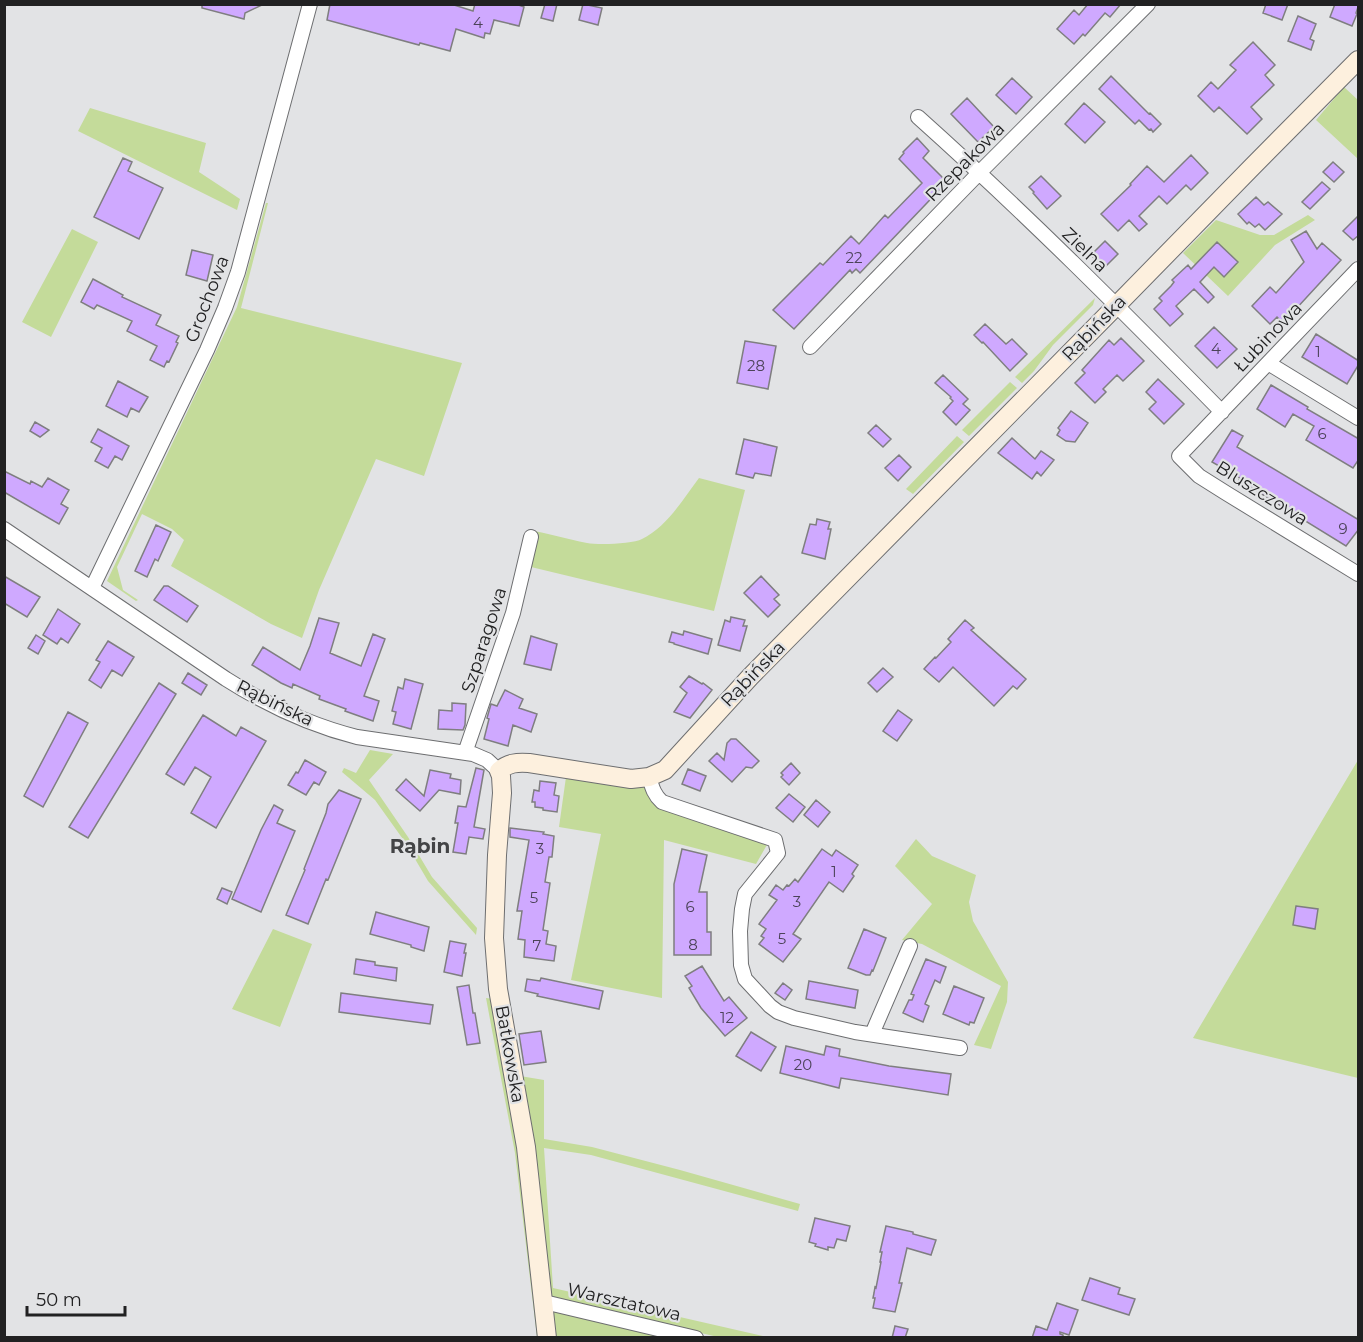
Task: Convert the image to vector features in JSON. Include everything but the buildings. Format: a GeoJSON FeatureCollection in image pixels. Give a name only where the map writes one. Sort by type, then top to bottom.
{"type":"FeatureCollection","features":[{"type":"Feature","properties":{"kind":"street","name":"Grochowa"},"geometry":{"type":"LineString","coordinates":[[92,588],[225,308],[238,272],[310,4]]}},
{"type":"Feature","properties":{"kind":"street","name":"Rzepakowa"},"geometry":{"type":"LineString","coordinates":[[810,347],[1148,4]]}},
{"type":"Feature","properties":{"kind":"street","name":"Rąbińska"},"geometry":{"type":"LineString","coordinates":[[649,777],[665,770],[750,676],[1359,60]]}},
{"type":"Feature","properties":{"kind":"street","name":"Zielna"},"geometry":{"type":"LineString","coordinates":[[918,117],[980,172],[1222,412]]}},
{"type":"Feature","properties":{"kind":"street","name":"Łubinowa"},"geometry":{"type":"LineString","coordinates":[[1203,431],[1359,269]]}},
{"type":"Feature","properties":{"kind":"street"},"geometry":{"type":"LineString","coordinates":[[1268,363],[1359,418]]}},
{"type":"Feature","properties":{"kind":"street","name":"Bluszczowa"},"geometry":{"type":"LineString","coordinates":[[1203,431],[1179,456],[1200,476],[1359,574]]}},
{"type":"Feature","properties":{"kind":"street","name":"Rąbińska"},"geometry":{"type":"LineString","coordinates":[[4,529],[250,694],[297,718],[357,737],[482,757],[499,771]]}},
{"type":"Feature","properties":{"kind":"street","name":"Szparagowa"},"geometry":{"type":"LineString","coordinates":[[465,753],[513,613],[531,537]]}},
{"type":"Feature","properties":{"kind":"street"},"geometry":{"type":"LineString","coordinates":[[499,771],[512,763],[529,763],[631,779],[649,777],[652,789],[662,802],[775,840],[778,853],[745,894],[740,931],[741,965],[745,978],[777,1012],[794,1018],[872,1034],[960,1048]]}},
{"type":"Feature","properties":{"kind":"street","name":"Batkowska"},"geometry":{"type":"LineString","coordinates":[[499,771],[502,793],[497,847],[494,938],[498,989],[526,1147],[547,1338]]}},
{"type":"Feature","properties":{"kind":"street"},"geometry":{"type":"LineString","coordinates":[[872,1034],[910,946]]}},
{"type":"Feature","properties":{"kind":"street","name":"Warsztatowa"},"geometry":{"type":"LineString","coordinates":[[544,1302],[696,1338]]}},
{"type":"Feature","properties":{"kind":"green space"},"geometry":{"type":"Polygon","coordinates":[[[1344,87],[1358,100],[1358,159],[1316,120],[1344,87]]]}},
{"type":"Feature","properties":{"kind":"green space"},"geometry":{"type":"Polygon","coordinates":[[[90,108],[206,143],[199,172],[240,199],[237,210],[78,131],[90,108]]]}},
{"type":"Feature","properties":{"kind":"green space"},"geometry":{"type":"Polygon","coordinates":[[[266,203],[268,203],[241,308],[462,363],[424,476],[376,459],[319,590],[302,638],[271,624],[171,566],[184,540],[172,529],[142,514],[117,567],[123,590],[138,600],[136,601],[107,581],[237,307],[266,203]]]}},
{"type":"Feature","properties":{"kind":"green space"},"geometry":{"type":"Polygon","coordinates":[[[1308,215],[1315,220],[1275,245],[1228,296],[1183,253],[1216,220],[1260,235],[1274,235],[1308,215]]]}},
{"type":"Feature","properties":{"kind":"green space"},"geometry":{"type":"Polygon","coordinates":[[[72,229],[98,242],[51,337],[22,322],[72,229]]]}},
{"type":"Feature","properties":{"kind":"green space"},"geometry":{"type":"Polygon","coordinates":[[[1095,298],[1093,305],[1053,345],[1022,383],[1015,377],[1095,298]]]}},
{"type":"Feature","properties":{"kind":"green space"},"geometry":{"type":"Polygon","coordinates":[[[1010,382],[1017,388],[969,436],[962,430],[1010,382]]]}},
{"type":"Feature","properties":{"kind":"green space"},"geometry":{"type":"Polygon","coordinates":[[[957,436],[964,442],[913,494],[906,489],[957,436]]]}},
{"type":"Feature","properties":{"kind":"green space"},"geometry":{"type":"Polygon","coordinates":[[[699,478],[745,490],[714,611],[531,567],[522,606],[475,740],[528,530],[592,544],[638,541],[651,534],[667,520],[699,478]]]}},
{"type":"Feature","properties":{"kind":"green space"},"geometry":{"type":"Polygon","coordinates":[[[370,750],[393,754],[369,780],[432,877],[477,928],[476,935],[428,881],[405,842],[375,800],[342,772],[344,768],[356,773],[370,750]]]}},
{"type":"Feature","properties":{"kind":"green space"},"geometry":{"type":"Polygon","coordinates":[[[1358,760],[1358,1078],[1193,1038],[1358,760]]]}},
{"type":"Feature","properties":{"kind":"green space"},"geometry":{"type":"Polygon","coordinates":[[[566,777],[643,785],[653,801],[768,843],[756,864],[664,840],[662,998],[571,980],[601,834],[559,827],[566,777]]]}},
{"type":"Feature","properties":{"kind":"green space"},"geometry":{"type":"Polygon","coordinates":[[[916,839],[932,856],[976,875],[969,902],[973,921],[1008,982],[1007,1002],[991,1049],[974,1045],[1001,986],[922,944],[902,940],[932,904],[895,866],[916,839]]]}},
{"type":"Feature","properties":{"kind":"green space"},"geometry":{"type":"Polygon","coordinates":[[[273,929],[312,944],[280,1027],[232,1009],[273,929]]]}},
{"type":"Feature","properties":{"kind":"green space"},"geometry":{"type":"Polygon","coordinates":[[[486,998],[494,999],[521,1148],[542,1337],[537,1337],[515,1153],[486,998]]]}},
{"type":"Feature","properties":{"kind":"green space"},"geometry":{"type":"Polygon","coordinates":[[[520,1076],[544,1080],[544,1139],[592,1147],[800,1204],[798,1211],[591,1155],[544,1148],[553,1288],[767,1337],[718,1337],[550,1298],[520,1076]]]}},
{"type":"Feature","properties":{"kind":"green space"},"geometry":{"type":"Polygon","coordinates":[[[552,1310],[680,1337],[554,1337],[552,1310]]]}},
{"type":"Feature","properties":{"kind":"district","name":"Rąbin"},"geometry":{"type":"Point","coordinates":[420,846]}}]}
